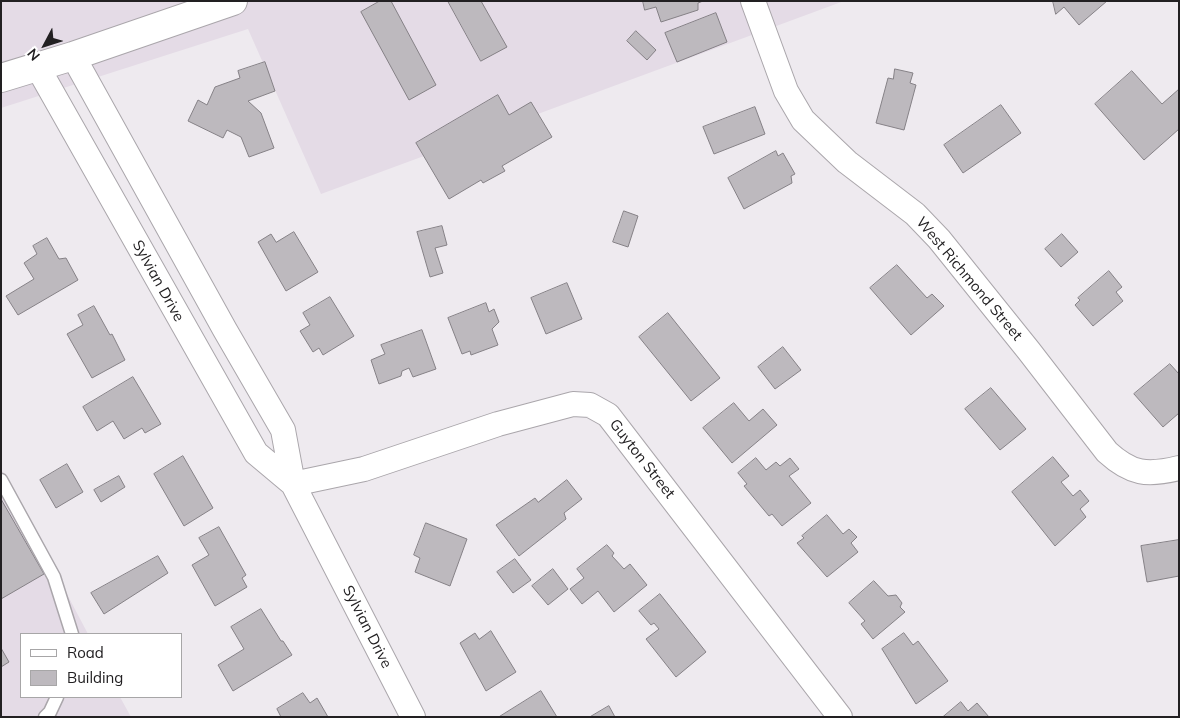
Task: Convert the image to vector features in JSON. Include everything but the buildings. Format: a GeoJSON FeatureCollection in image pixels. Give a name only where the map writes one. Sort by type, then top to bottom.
{"type":"FeatureCollection","features":[{"type":"Feature","properties":{"kind":"street"},"geometry":{"type":"LineString","coordinates":[[1,78],[73,56],[186,9],[233,1]]}},
{"type":"Feature","properties":{"kind":"street","name":"West Richmond Street"},"geometry":{"type":"LineString","coordinates":[[753,1],[786,92],[803,120],[848,162],[915,214],[939,239],[1107,452],[1121,464],[1136,471],[1157,472],[1179,468]]}},
{"type":"Feature","properties":{"kind":"street","name":"Sylvian Drive"},"geometry":{"type":"LineString","coordinates":[[73,56],[225,330],[283,430],[293,484],[413,717]]}},
{"type":"Feature","properties":{"kind":"street","name":"Sylvian Drive"},"geometry":{"type":"LineString","coordinates":[[37,66],[256,453],[293,484]]}},
{"type":"Feature","properties":{"kind":"street","name":"Guyton Street"},"geometry":{"type":"LineString","coordinates":[[293,484],[364,469],[498,424],[573,404],[590,405],[608,416],[840,717]]}},
{"type":"Feature","properties":{"kind":"lane"},"geometry":{"type":"LineString","coordinates":[[1,480],[54,577],[72,633]]}},
{"type":"Feature","properties":{"kind":"lane"},"geometry":{"type":"LineString","coordinates":[[45,717],[50,712],[57,698]]}},
{"type":"Feature","properties":{"kind":"shaded area"},"geometry":{"type":"Polygon","coordinates":[[[1,1],[844,1],[321,194],[248,29],[1,108],[1,1]]]}},
{"type":"Feature","properties":{"kind":"shaded area"},"geometry":{"type":"Polygon","coordinates":[[[1,469],[87,633],[20,633],[20,698],[121,698],[131,717],[1,717],[1,469]]]}}]}
